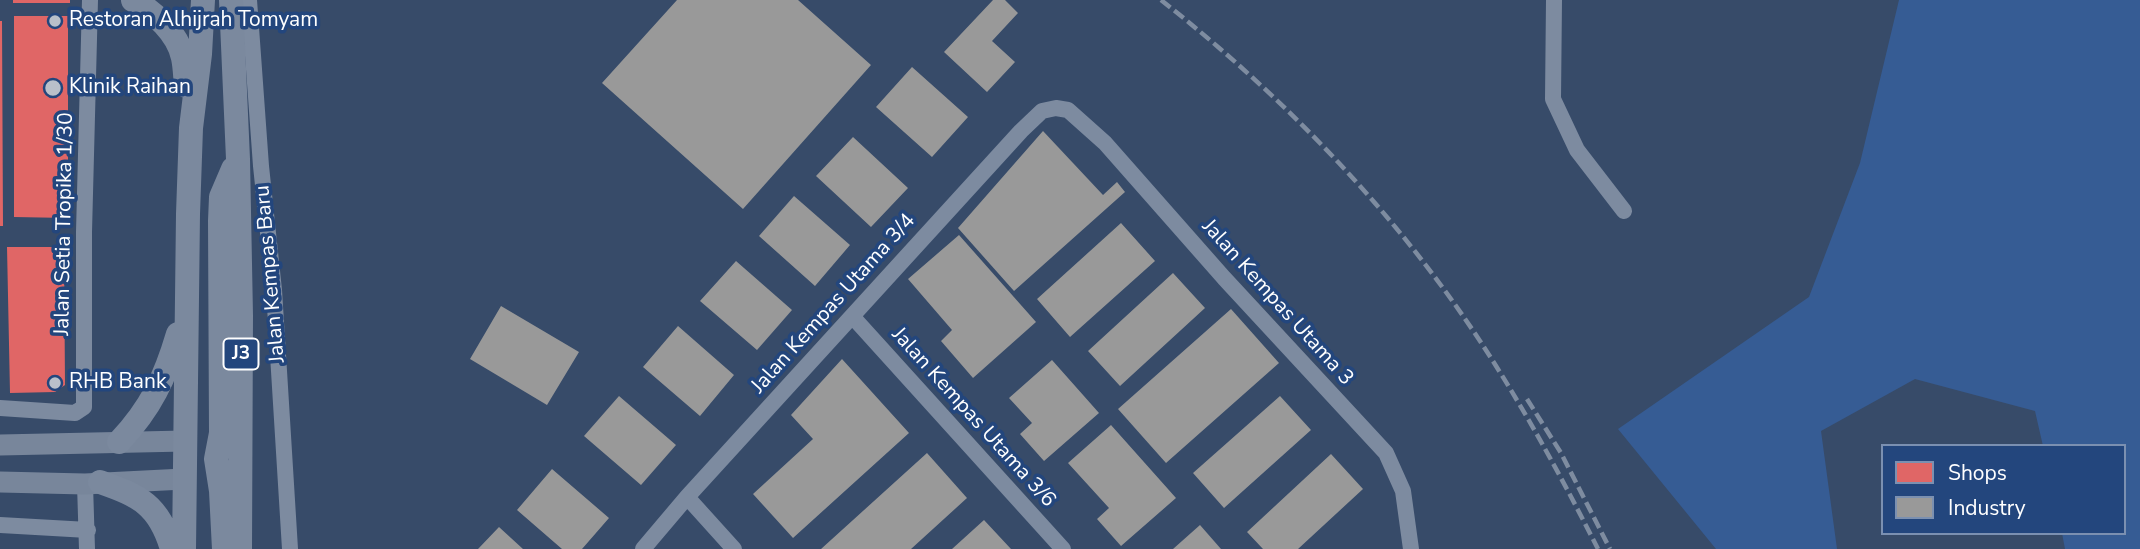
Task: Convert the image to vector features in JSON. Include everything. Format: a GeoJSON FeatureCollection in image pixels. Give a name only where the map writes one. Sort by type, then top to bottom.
{"type":"FeatureCollection","features":[{"type":"Feature","properties":{"kind":"main road"},"geometry":{"type":"LineString","coordinates":[[133,0],[161,22],[181,51],[191,128]]}},
{"type":"Feature","properties":{"kind":"main road"},"geometry":{"type":"LineString","coordinates":[[184,549],[191,128],[203,0]]}},
{"type":"Feature","properties":{"kind":"main road","name":"Jalan Kempas Baru"},"geometry":{"type":"LineString","coordinates":[[231,0],[241,316],[240,549]]}},
{"type":"Feature","properties":{"kind":"main road"},"geometry":{"type":"LineString","coordinates":[[224,549],[221,491],[216,459],[221,433],[221,197],[238,159]]}},
{"type":"Feature","properties":{"kind":"main road"},"geometry":{"type":"LineString","coordinates":[[119,442],[140,420],[158,389],[186,307]]}},
{"type":"Feature","properties":{"kind":"main road"},"geometry":{"type":"LineString","coordinates":[[0,445],[185,441],[216,459]]}},
{"type":"Feature","properties":{"kind":"main road"},"geometry":{"type":"LineString","coordinates":[[0,482],[92,483],[184,479],[216,459]]}},
{"type":"Feature","properties":{"kind":"main road"},"geometry":{"type":"LineString","coordinates":[[92,483],[133,493],[153,509],[168,535],[172,549]]}},
{"type":"Feature","properties":{"kind":"street","name":"Jalan Setia Tropika 1/30"},"geometry":{"type":"LineString","coordinates":[[0,408],[75,413],[84,407],[84,232],[90,0]]}},
{"type":"Feature","properties":{"kind":"street","name":"Jalan Kempas Baru"},"geometry":{"type":"LineString","coordinates":[[249,0],[261,166],[274,290],[290,549]]}},
{"type":"Feature","properties":{"kind":"street"},"geometry":{"type":"LineString","coordinates":[[1554,0],[1553,99],[1577,150],[1624,211]]}},
{"type":"Feature","properties":{"kind":"street","name":"Jalan Kempas Utama 3/4"},"geometry":{"type":"LineString","coordinates":[[643,549],[687,497],[1042,111],[1056,108],[1068,110]]}},
{"type":"Feature","properties":{"kind":"street","name":"Jalan Kempas Utama 3"},"geometry":{"type":"LineString","coordinates":[[1068,110],[1105,144],[1233,288],[1386,453],[1403,491],[1411,549]]}},
{"type":"Feature","properties":{"kind":"street","name":"Jalan Kempas Utama 3/6"},"geometry":{"type":"LineString","coordinates":[[852,316],[1063,549]]}},
{"type":"Feature","properties":{"kind":"street"},"geometry":{"type":"LineString","coordinates":[[87,549],[92,483]]}},
{"type":"Feature","properties":{"kind":"street"},"geometry":{"type":"LineString","coordinates":[[687,497],[734,549]]}},
{"type":"Feature","properties":{"kind":"street"},"geometry":{"type":"LineString","coordinates":[[0,525],[88,530]]}},
{"type":"Feature","properties":{"kind":"shaded area"},"geometry":{"type":"Polygon","coordinates":[[[1899,0],[2140,0],[2140,549],[2065,549],[2062,535],[2126,535],[2126,444],[2043,444],[2035,411],[1915,379],[1821,431],[1837,549],[1716,549],[1618,429],[1809,297],[1860,163],[1899,0]]]}},
{"type":"Feature","properties":{"kind":"building: Shops"},"geometry":{"type":"Polygon","coordinates":[[[13,0],[70,0],[70,3],[13,3],[13,0]]]}},
{"type":"Feature","properties":{"kind":"building: Shops"},"geometry":{"type":"Polygon","coordinates":[[[14,16],[68,16],[68,218],[14,217],[14,16]]]}},
{"type":"Feature","properties":{"kind":"building: Shops"},"geometry":{"type":"Polygon","coordinates":[[[2,21],[3,226],[0,226],[2,21]]]}},
{"type":"Feature","properties":{"kind":"building: Shops"},"geometry":{"type":"Polygon","coordinates":[[[7,247],[64,247],[65,385],[55,392],[10,393],[7,247]]]}},
{"type":"Feature","properties":{"kind":"building: Industry"},"geometry":{"type":"Polygon","coordinates":[[[677,0],[798,0],[871,65],[743,209],[602,83],[677,0]]]}},
{"type":"Feature","properties":{"kind":"building: Industry"},"geometry":{"type":"Polygon","coordinates":[[[993,0],[1005,0],[1018,13],[992,41],[1015,62],[987,92],[944,52],[993,0]]]}},
{"type":"Feature","properties":{"kind":"building: Industry"},"geometry":{"type":"Polygon","coordinates":[[[912,67],[968,117],[932,157],[876,107],[912,67]]]}},
{"type":"Feature","properties":{"kind":"building: Industry"},"geometry":{"type":"Polygon","coordinates":[[[1043,131],[1103,195],[1117,182],[1125,192],[1014,291],[958,228],[1043,131]]]}},
{"type":"Feature","properties":{"kind":"building: Industry"},"geometry":{"type":"Polygon","coordinates":[[[853,137],[908,188],[871,227],[816,176],[853,137]]]}},
{"type":"Feature","properties":{"kind":"building: Industry"},"geometry":{"type":"Polygon","coordinates":[[[794,196],[850,245],[815,286],[759,236],[794,196]]]}},
{"type":"Feature","properties":{"kind":"building: Industry"},"geometry":{"type":"Polygon","coordinates":[[[1121,223],[1155,261],[1070,337],[1037,299],[1121,223]]]}},
{"type":"Feature","properties":{"kind":"building: Industry"},"geometry":{"type":"Polygon","coordinates":[[[959,235],[1036,322],[973,378],[941,341],[952,330],[908,279],[959,235]]]}},
{"type":"Feature","properties":{"kind":"building: Industry"},"geometry":{"type":"Polygon","coordinates":[[[736,261],[792,310],[757,350],[700,301],[736,261]]]}},
{"type":"Feature","properties":{"kind":"building: Industry"},"geometry":{"type":"Polygon","coordinates":[[[1173,273],[1205,308],[1120,386],[1088,351],[1173,273]]]}},
{"type":"Feature","properties":{"kind":"building: Industry"},"geometry":{"type":"Polygon","coordinates":[[[501,306],[579,352],[547,405],[470,359],[501,306]]]}},
{"type":"Feature","properties":{"kind":"building: Industry"},"geometry":{"type":"Polygon","coordinates":[[[1231,309],[1279,363],[1166,463],[1118,409],[1231,309]]]}},
{"type":"Feature","properties":{"kind":"building: Industry"},"geometry":{"type":"Polygon","coordinates":[[[678,326],[734,375],[700,416],[643,367],[678,326]]]}},
{"type":"Feature","properties":{"kind":"building: Industry"},"geometry":{"type":"Polygon","coordinates":[[[842,359],[909,433],[793,538],[753,494],[813,439],[791,415],[842,359]]]}},
{"type":"Feature","properties":{"kind":"building: Industry"},"geometry":{"type":"Polygon","coordinates":[[[1052,360],[1099,413],[1044,461],[1020,434],[1032,423],[1009,398],[1052,360]]]}},
{"type":"Feature","properties":{"kind":"building: Industry"},"geometry":{"type":"Polygon","coordinates":[[[619,396],[676,445],[641,485],[584,436],[619,396]]]}},
{"type":"Feature","properties":{"kind":"building: Industry"},"geometry":{"type":"Polygon","coordinates":[[[1280,396],[1311,430],[1224,508],[1193,473],[1280,396]]]}},
{"type":"Feature","properties":{"kind":"building: Industry"},"geometry":{"type":"Polygon","coordinates":[[[1111,425],[1176,498],[1121,546],[1097,519],[1109,508],[1068,463],[1111,425]]]}},
{"type":"Feature","properties":{"kind":"building: Industry"},"geometry":{"type":"Polygon","coordinates":[[[927,453],[967,498],[911,549],[821,549],[927,453]]]}},
{"type":"Feature","properties":{"kind":"building: Industry"},"geometry":{"type":"Polygon","coordinates":[[[1331,454],[1363,489],[1298,549],[1263,549],[1247,532],[1331,454]]]}},
{"type":"Feature","properties":{"kind":"building: Industry"},"geometry":{"type":"Polygon","coordinates":[[[552,469],[609,518],[582,549],[562,549],[517,510],[552,469]]]}},
{"type":"Feature","properties":{"kind":"building: Industry"},"geometry":{"type":"Polygon","coordinates":[[[984,520],[1011,549],[952,549],[984,520]]]}},
{"type":"Feature","properties":{"kind":"building: Industry"},"geometry":{"type":"Polygon","coordinates":[[[1200,525],[1221,549],[1173,549],[1200,525]]]}},
{"type":"Feature","properties":{"kind":"building: Industry"},"geometry":{"type":"Polygon","coordinates":[[[499,527],[523,549],[478,549],[499,527]]]}},
{"type":"Feature","properties":{"kind":"railway"},"geometry":{"type":"LineString","coordinates":[[1161,0],[1293,116],[1334,158],[1411,246],[1447,293],[1496,366],[1571,496],[1598,549]]}},
{"type":"Feature","properties":{"kind":"railway"},"geometry":{"type":"LineString","coordinates":[[1527,399],[1561,453],[1610,549]]}},
{"type":"Feature","properties":{"kind":"place","name":"Restoran Alhijrah Tomyam"},"geometry":{"type":"Point","coordinates":[55,21]}},
{"type":"Feature","properties":{"kind":"place","name":"Klinik Raihan"},"geometry":{"type":"Point","coordinates":[53,88]}},
{"type":"Feature","properties":{"kind":"place","name":"RHB Bank"},"geometry":{"type":"Point","coordinates":[55,383]}}]}
